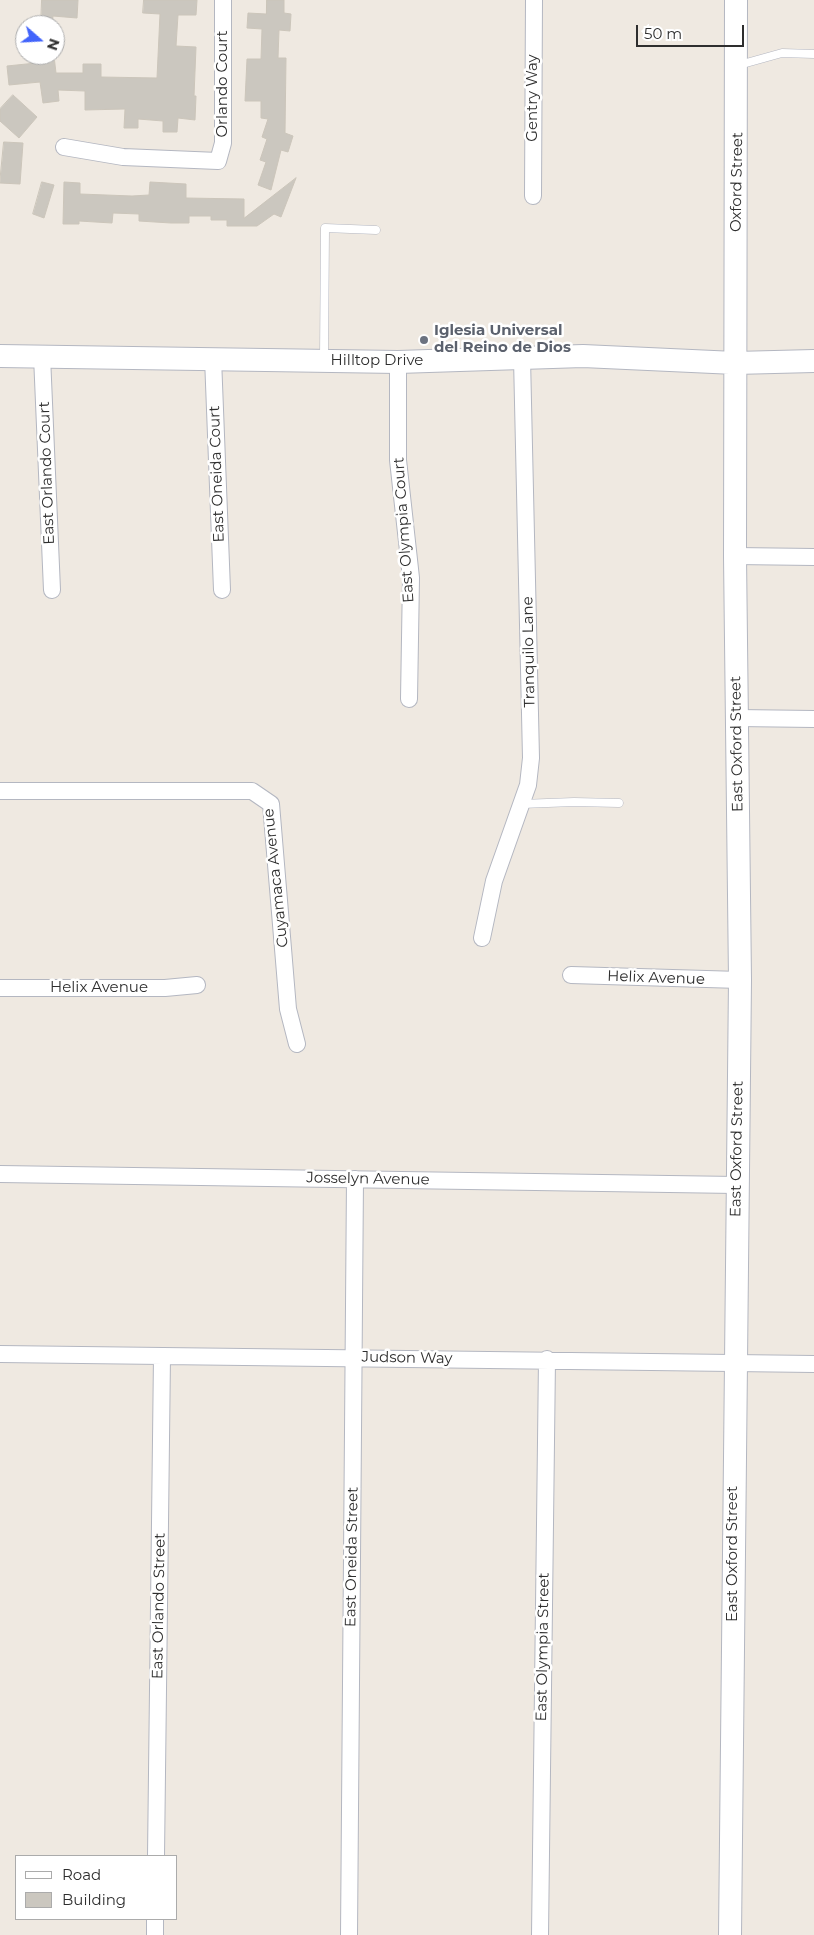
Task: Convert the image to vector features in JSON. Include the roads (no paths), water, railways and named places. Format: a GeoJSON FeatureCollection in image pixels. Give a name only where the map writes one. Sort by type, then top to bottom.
{"type":"FeatureCollection","features":[{"type":"Feature","properties":{"kind":"street","name":"Orlando Court"},"geometry":{"type":"LineString","coordinates":[[64,147],[124,157],[218,161],[223,142],[223,0]]}},
{"type":"Feature","properties":{"kind":"street","name":"Gentry Way"},"geometry":{"type":"LineString","coordinates":[[533,196],[534,0]]}},
{"type":"Feature","properties":{"kind":"street","name":"Oxford Street"},"geometry":{"type":"LineString","coordinates":[[735,363],[736,0]]}},
{"type":"Feature","properties":{"kind":"street","name":"Hilltop Drive"},"geometry":{"type":"LineString","coordinates":[[0,356],[398,362],[610,357],[735,363],[814,361]]}},
{"type":"Feature","properties":{"kind":"street","name":"East Orlando Court"},"geometry":{"type":"LineString","coordinates":[[42,356],[52,590]]}},
{"type":"Feature","properties":{"kind":"street","name":"East Oneida Court"},"geometry":{"type":"LineString","coordinates":[[213,358],[222,590]]}},
{"type":"Feature","properties":{"kind":"street","name":"Tranquilo Lane"},"geometry":{"type":"LineString","coordinates":[[482,938],[494,881],[528,786],[531,758],[522,358]]}},
{"type":"Feature","properties":{"kind":"street","name":"East Olympia Court"},"geometry":{"type":"LineString","coordinates":[[398,362],[398,460],[411,578],[409,699]]}},
{"type":"Feature","properties":{"kind":"street","name":"East Oxford Street"},"geometry":{"type":"LineString","coordinates":[[730,1935],[736,1185],[740,980],[735,363]]}},
{"type":"Feature","properties":{"kind":"street"},"geometry":{"type":"LineString","coordinates":[[736,556],[814,557]]}},
{"type":"Feature","properties":{"kind":"street"},"geometry":{"type":"LineString","coordinates":[[737,718],[814,719]]}},
{"type":"Feature","properties":{"kind":"street","name":"Cuyamaca Avenue"},"geometry":{"type":"LineString","coordinates":[[0,791],[252,791],[262,796],[271,804],[288,1009],[297,1044]]}},
{"type":"Feature","properties":{"kind":"street","name":"Helix Avenue"},"geometry":{"type":"LineString","coordinates":[[572,975],[740,980]]}},
{"type":"Feature","properties":{"kind":"street","name":"Helix Avenue"},"geometry":{"type":"LineString","coordinates":[[0,988],[165,988],[197,985]]}},
{"type":"Feature","properties":{"kind":"street","name":"Josselyn Avenue"},"geometry":{"type":"LineString","coordinates":[[0,1174],[736,1185]]}},
{"type":"Feature","properties":{"kind":"street","name":"East Oneida Street"},"geometry":{"type":"LineString","coordinates":[[349,1935],[355,1179]]}},
{"type":"Feature","properties":{"kind":"street","name":"Judson Way"},"geometry":{"type":"LineString","coordinates":[[0,1354],[547,1359],[814,1364]]}},
{"type":"Feature","properties":{"kind":"street","name":"East Orlando Street"},"geometry":{"type":"LineString","coordinates":[[156,1855],[162,1356]]}},
{"type":"Feature","properties":{"kind":"street","name":"East Olympia Street"},"geometry":{"type":"LineString","coordinates":[[540,1935],[547,1359]]}},
{"type":"Feature","properties":{"kind":"street"},"geometry":{"type":"LineString","coordinates":[[155,1920],[155,1935]]}},
{"type":"Feature","properties":{"kind":"lane"},"geometry":{"type":"LineString","coordinates":[[737,66],[782,53],[814,54]]}},
{"type":"Feature","properties":{"kind":"lane"},"geometry":{"type":"LineString","coordinates":[[324,360],[325,228],[376,230]]}},
{"type":"Feature","properties":{"kind":"lane"},"geometry":{"type":"LineString","coordinates":[[521,804],[619,803]]}},
{"type":"Feature","properties":{"kind":"place","name":"Iglesia Universal del Reino de Dios"},"geometry":{"type":"Point","coordinates":[424,340]}}]}
